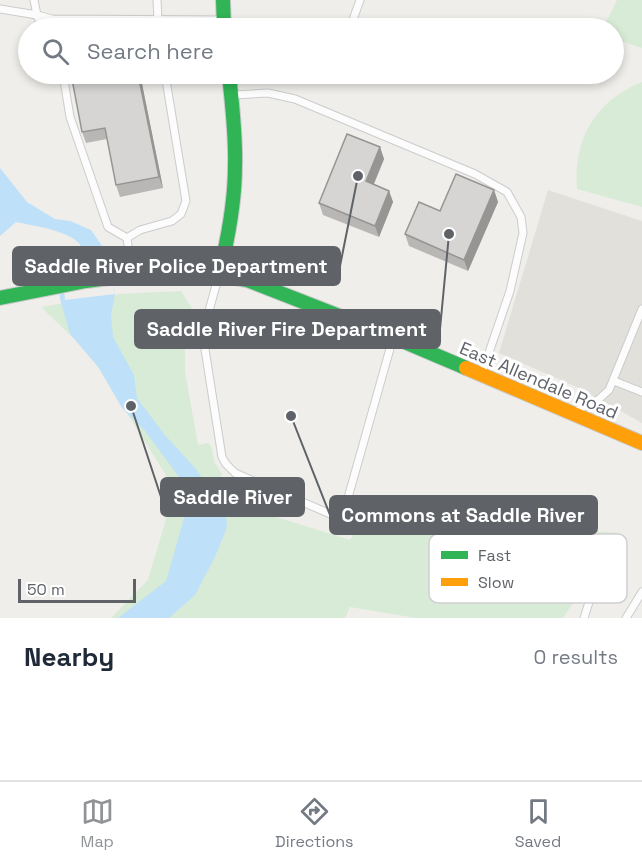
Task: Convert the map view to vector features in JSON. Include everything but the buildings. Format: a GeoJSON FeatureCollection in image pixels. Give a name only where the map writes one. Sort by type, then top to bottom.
{"type":"FeatureCollection","features":[{"type":"Feature","properties":{"kind":"main road"},"geometry":{"type":"LineString","coordinates":[[223,0],[224,18]]}},
{"type":"Feature","properties":{"kind":"main road"},"geometry":{"type":"LineString","coordinates":[[219,275],[231,219],[235,181],[230,84]]}},
{"type":"Feature","properties":{"kind":"main road","name":"East Allendale Road"},"geometry":{"type":"LineString","coordinates":[[0,298],[116,276],[219,275],[258,284],[393,337],[642,443]]}},
{"type":"Feature","properties":{"kind":"lane"},"geometry":{"type":"LineString","coordinates":[[34,0],[38,18]]}},
{"type":"Feature","properties":{"kind":"lane"},"geometry":{"type":"LineString","coordinates":[[157,0],[158,18]]}},
{"type":"Feature","properties":{"kind":"lane"},"geometry":{"type":"LineString","coordinates":[[354,18],[360,0]]}},
{"type":"Feature","properties":{"kind":"lane"},"geometry":{"type":"LineString","coordinates":[[0,9],[48,18]]}},
{"type":"Feature","properties":{"kind":"lane"},"geometry":{"type":"LineString","coordinates":[[65,84],[70,117],[108,227],[127,238]]}},
{"type":"Feature","properties":{"kind":"lane"},"geometry":{"type":"LineString","coordinates":[[127,238],[140,230],[172,221],[181,214],[186,201],[167,84]]}},
{"type":"Feature","properties":{"kind":"lane"},"geometry":{"type":"LineString","coordinates":[[231,95],[268,93],[295,99],[476,174],[507,192],[521,218],[524,233],[510,291],[482,375]]}},
{"type":"Feature","properties":{"kind":"lane"},"geometry":{"type":"LineString","coordinates":[[127,238],[132,275]]}},
{"type":"Feature","properties":{"kind":"lane"},"geometry":{"type":"LineString","coordinates":[[219,275],[212,298],[204,343],[222,457],[235,473],[342,519],[393,337]]}},
{"type":"Feature","properties":{"kind":"lane"},"geometry":{"type":"LineString","coordinates":[[571,414],[599,399],[609,390],[642,309]]}},
{"type":"Feature","properties":{"kind":"lane"},"geometry":{"type":"LineString","coordinates":[[614,381],[642,392]]}},
{"type":"Feature","properties":{"kind":"lane"},"geometry":{"type":"LineString","coordinates":[[626,618],[642,592]]}},
{"type":"Feature","properties":{"kind":"lane"},"geometry":{"type":"LineString","coordinates":[[584,618],[589,603]]}},
{"type":"Feature","properties":{"kind":"shaded area"},"geometry":{"type":"Polygon","coordinates":[[[548,190],[642,221],[642,423],[579,388],[499,353],[548,190]]]}},
{"type":"Feature","properties":{"kind":"green space"},"geometry":{"type":"Polygon","coordinates":[[[617,0],[642,0],[642,48],[624,42],[624,18],[608,18],[617,0]]]}},
{"type":"Feature","properties":{"kind":"green space"},"geometry":{"type":"Polygon","coordinates":[[[642,82],[642,207],[577,189],[579,154],[590,124],[611,100],[642,82]]]}},
{"type":"Feature","properties":{"kind":"green space"},"geometry":{"type":"Polygon","coordinates":[[[181,291],[194,312],[185,321],[185,372],[198,445],[208,443],[211,446],[215,463],[222,474],[216,489],[238,505],[350,540],[366,515],[619,533],[429,534],[429,603],[573,603],[563,618],[416,618],[350,607],[345,618],[111,618],[148,580],[166,519],[171,483],[89,353],[41,307],[119,294],[181,291]]]}},
{"type":"Feature","properties":{"kind":"water"},"geometry":{"type":"Polygon","coordinates":[[[0,168],[27,202],[55,219],[70,221],[91,230],[107,253],[112,264],[115,294],[111,315],[113,337],[134,375],[137,398],[164,434],[196,469],[224,511],[227,522],[226,530],[214,559],[195,595],[169,618],[118,618],[166,581],[187,508],[179,477],[145,431],[122,408],[99,368],[70,334],[60,299],[59,283],[63,263],[70,258],[80,258],[82,252],[80,244],[59,232],[16,222],[0,236],[0,168]]]}},
{"type":"Feature","properties":{"kind":"pier"},"geometry":{"type":"Polygon","coordinates":[[[112,264],[115,294],[65,300],[62,271],[112,264]]]}},
{"type":"Feature","properties":{"kind":"traffic: fast"},"geometry":{"type":"LineString","coordinates":[[223,0],[224,18]]}},
{"type":"Feature","properties":{"kind":"traffic: fast"},"geometry":{"type":"LineString","coordinates":[[219,275],[230,221],[235,180],[230,84]]}},
{"type":"Feature","properties":{"kind":"traffic: fast"},"geometry":{"type":"LineString","coordinates":[[0,298],[86,281],[132,275],[219,275],[247,280],[466,368]]}},
{"type":"Feature","properties":{"kind":"traffic: slow"},"geometry":{"type":"LineString","coordinates":[[466,368],[642,443]]}},
{"type":"Feature","properties":{"kind":"place","name":"Saddle River Police Department"},"geometry":{"type":"Point","coordinates":[358,176]}},
{"type":"Feature","properties":{"kind":"place","name":"Saddle River Fire Department"},"geometry":{"type":"Point","coordinates":[449,234]}},
{"type":"Feature","properties":{"kind":"place","name":"Saddle River"},"geometry":{"type":"Point","coordinates":[131,406]}},
{"type":"Feature","properties":{"kind":"place","name":"Commons at Saddle River"},"geometry":{"type":"Point","coordinates":[291,416]}}]}
